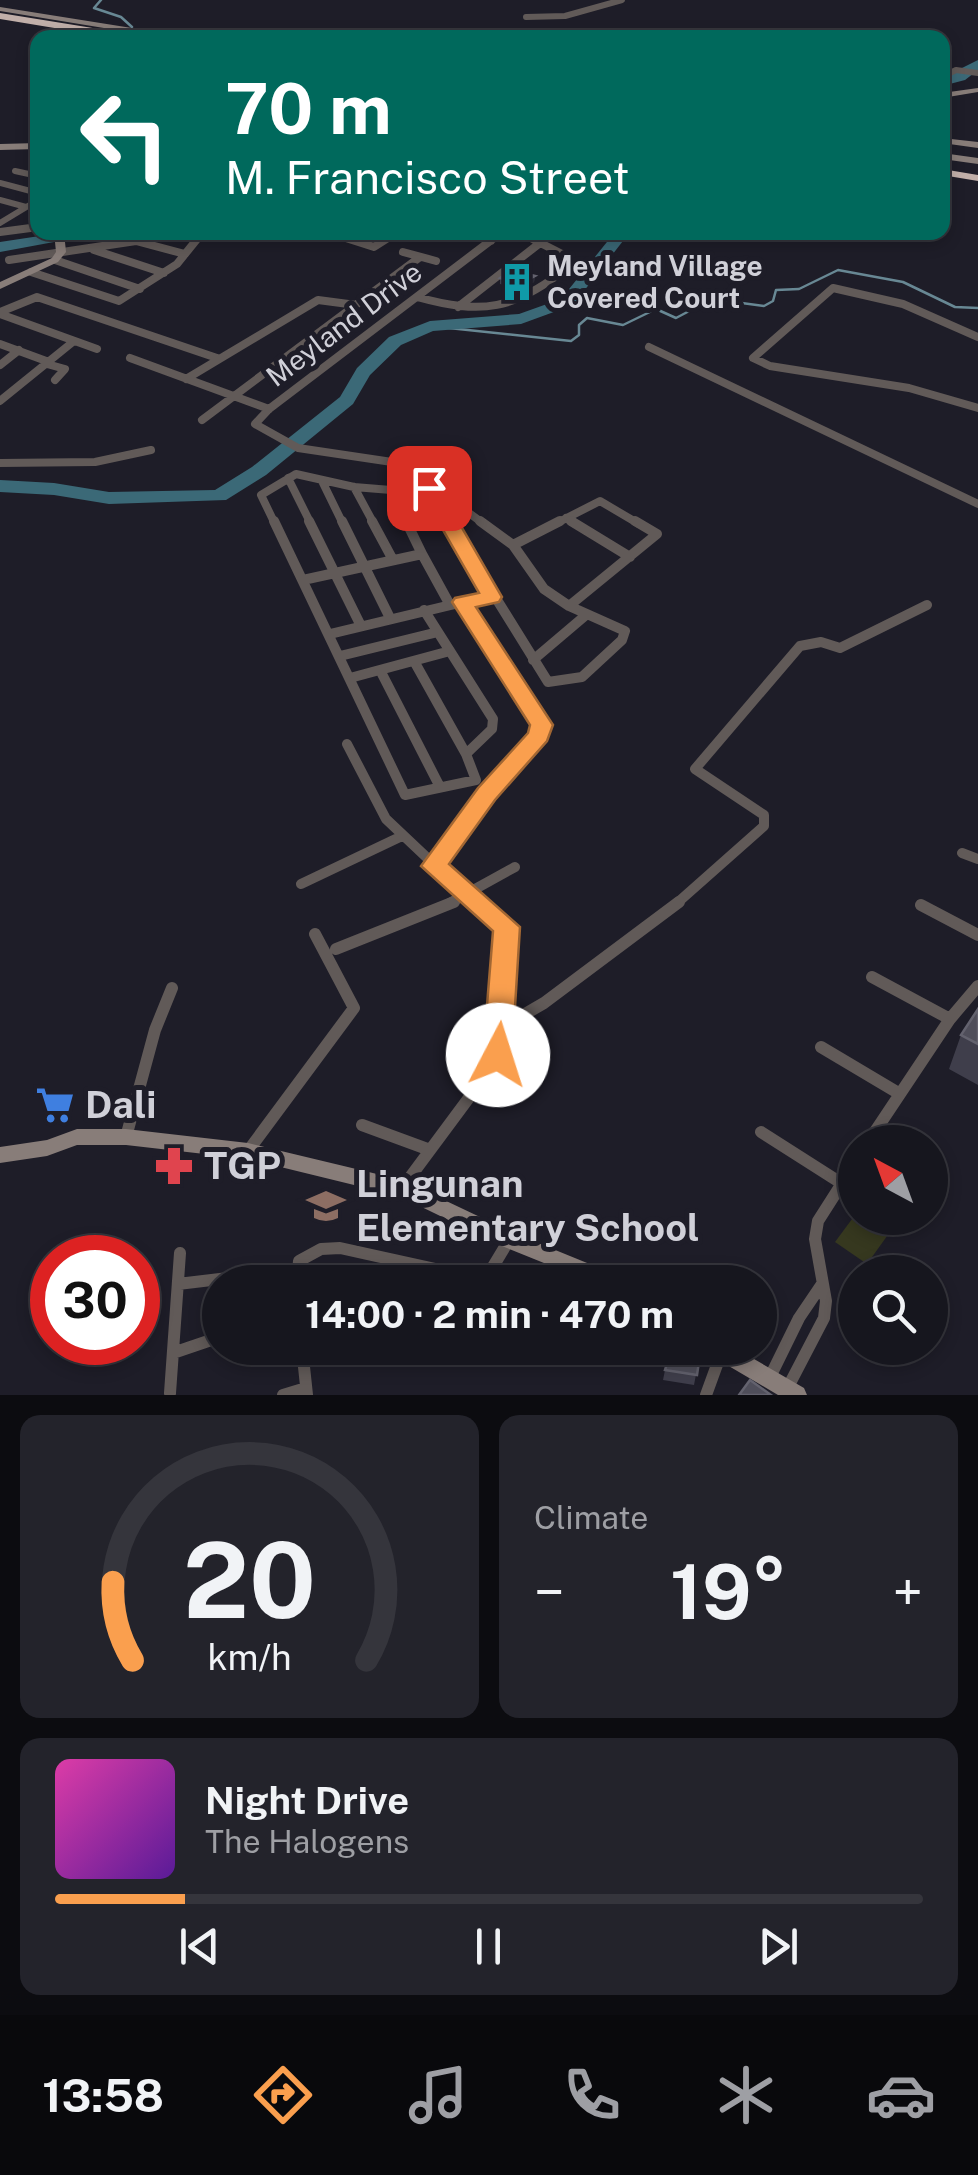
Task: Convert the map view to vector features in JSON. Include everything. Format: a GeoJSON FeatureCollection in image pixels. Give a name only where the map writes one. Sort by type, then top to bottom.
{"type":"FeatureCollection","features":[{"type":"Feature","properties":{"kind":"highway"},"geometry":{"type":"LineString","coordinates":[[0,16],[55,30]]}},
{"type":"Feature","properties":{"kind":"highway"},"geometry":{"type":"LineString","coordinates":[[0,16],[87,30]]}},
{"type":"Feature","properties":{"kind":"highway"},"geometry":{"type":"LineString","coordinates":[[950,160],[978,165]]}},
{"type":"Feature","properties":{"kind":"highway"},"geometry":{"type":"LineString","coordinates":[[950,173],[978,178]]}},
{"type":"Feature","properties":{"kind":"street"},"geometry":{"type":"LineString","coordinates":[[526,17],[565,16],[622,0]]}},
{"type":"Feature","properties":{"kind":"street"},"geometry":{"type":"LineString","coordinates":[[0,16],[116,30]]}},
{"type":"Feature","properties":{"kind":"street"},"geometry":{"type":"LineString","coordinates":[[950,95],[978,90]]}},
{"type":"Feature","properties":{"kind":"street"},"geometry":{"type":"LineString","coordinates":[[950,141],[977,143]]}},
{"type":"Feature","properties":{"kind":"street"},"geometry":{"type":"LineString","coordinates":[[0,146],[30,146]]}},
{"type":"Feature","properties":{"kind":"street"},"geometry":{"type":"LineString","coordinates":[[15,171],[30,174]]}},
{"type":"Feature","properties":{"kind":"street"},"geometry":{"type":"LineString","coordinates":[[0,183],[30,193]]}},
{"type":"Feature","properties":{"kind":"street"},"geometry":{"type":"LineString","coordinates":[[0,200],[26,207]]}},
{"type":"Feature","properties":{"kind":"street"},"geometry":{"type":"LineString","coordinates":[[3,219],[30,203]]}},
{"type":"Feature","properties":{"kind":"street"},"geometry":{"type":"LineString","coordinates":[[0,232],[30,228]]}},
{"type":"Feature","properties":{"kind":"street"},"geometry":{"type":"LineString","coordinates":[[31,272],[119,300],[164,272],[196,240]]}},
{"type":"Feature","properties":{"kind":"street"},"geometry":{"type":"LineString","coordinates":[[350,240],[374,248],[385,240]]}},
{"type":"Feature","properties":{"kind":"street","name":"Meyland Drive"},"geometry":{"type":"LineString","coordinates":[[437,500],[429,488],[392,462],[298,448],[255,424],[269,409],[490,240]]}},
{"type":"Feature","properties":{"kind":"street"},"geometry":{"type":"LineString","coordinates":[[417,296],[456,308],[499,307],[535,295],[568,267],[564,255],[535,240]]}},
{"type":"Feature","properties":{"kind":"street"},"geometry":{"type":"LineString","coordinates":[[88,248],[144,242],[185,254]]}},
{"type":"Feature","properties":{"kind":"street"},"geometry":{"type":"LineString","coordinates":[[456,308],[540,243]]}},
{"type":"Feature","properties":{"kind":"street"},"geometry":{"type":"LineString","coordinates":[[9,260],[59,244],[88,248],[164,272]]}},
{"type":"Feature","properties":{"kind":"street"},"geometry":{"type":"LineString","coordinates":[[0,286],[31,272],[59,244]]}},
{"type":"Feature","properties":{"kind":"street"},"geometry":{"type":"LineString","coordinates":[[59,244],[140,289]]}},
{"type":"Feature","properties":{"kind":"street"},"geometry":{"type":"LineString","coordinates":[[403,252],[436,261]]}},
{"type":"Feature","properties":{"kind":"street"},"geometry":{"type":"LineString","coordinates":[[202,420],[420,257]]}},
{"type":"Feature","properties":{"kind":"street"},"geometry":{"type":"LineString","coordinates":[[978,337],[904,304],[832,288],[753,358],[770,366],[910,388],[978,408]]}},
{"type":"Feature","properties":{"kind":"street"},"geometry":{"type":"LineString","coordinates":[[0,313],[36,296],[217,358]]}},
{"type":"Feature","properties":{"kind":"street"},"geometry":{"type":"LineString","coordinates":[[186,380],[318,300],[356,305]]}},
{"type":"Feature","properties":{"kind":"street"},"geometry":{"type":"LineString","coordinates":[[0,313],[97,350]]}},
{"type":"Feature","properties":{"kind":"street"},"geometry":{"type":"LineString","coordinates":[[0,401],[74,341]]}},
{"type":"Feature","properties":{"kind":"street"},"geometry":{"type":"LineString","coordinates":[[0,344],[66,370],[55,380]]}},
{"type":"Feature","properties":{"kind":"street"},"geometry":{"type":"LineString","coordinates":[[649,347],[978,504]]}},
{"type":"Feature","properties":{"kind":"street"},"geometry":{"type":"LineString","coordinates":[[0,365],[18,350]]}},
{"type":"Feature","properties":{"kind":"street"},"geometry":{"type":"LineString","coordinates":[[130,358],[269,409]]}},
{"type":"Feature","properties":{"kind":"street"},"geometry":{"type":"LineString","coordinates":[[0,462],[95,462],[151,450]]}},
{"type":"Feature","properties":{"kind":"street"},"geometry":{"type":"LineString","coordinates":[[450,605],[392,490],[354,488],[296,474],[262,495],[405,796],[476,780]]}},
{"type":"Feature","properties":{"kind":"street"},"geometry":{"type":"LineString","coordinates":[[288,478],[361,626]]}},
{"type":"Feature","properties":{"kind":"street"},"geometry":{"type":"LineString","coordinates":[[322,481],[390,618]]}},
{"type":"Feature","properties":{"kind":"street"},"geometry":{"type":"LineString","coordinates":[[354,488],[394,560]]}},
{"type":"Feature","properties":{"kind":"street"},"geometry":{"type":"LineString","coordinates":[[437,500],[458,505],[513,545],[541,586],[569,606],[627,633],[578,680],[548,682],[492,597],[437,500]]}},
{"type":"Feature","properties":{"kind":"street"},"geometry":{"type":"LineString","coordinates":[[513,545],[600,501],[657,534],[569,606]]}},
{"type":"Feature","properties":{"kind":"street"},"geometry":{"type":"LineString","coordinates":[[566,518],[630,558]]}},
{"type":"Feature","properties":{"kind":"street"},"geometry":{"type":"LineString","coordinates":[[303,580],[422,554]]}},
{"type":"Feature","properties":{"kind":"street"},"geometry":{"type":"LineString","coordinates":[[330,634],[492,597]]}},
{"type":"Feature","properties":{"kind":"street"},"geometry":{"type":"LineString","coordinates":[[434,866],[486,794],[539,735],[541,725],[463,602]]}},
{"type":"Feature","properties":{"kind":"street"},"geometry":{"type":"LineString","coordinates":[[501,1028],[544,1003],[659,920],[764,826],[764,815],[695,769],[800,646],[811,641],[840,648],[927,605]]}},
{"type":"Feature","properties":{"kind":"street"},"geometry":{"type":"LineString","coordinates":[[424,610],[493,719],[492,729],[466,754]]}},
{"type":"Feature","properties":{"kind":"street"},"geometry":{"type":"LineString","coordinates":[[533,660],[586,615]]}},
{"type":"Feature","properties":{"kind":"street"},"geometry":{"type":"LineString","coordinates":[[340,656],[438,632]]}},
{"type":"Feature","properties":{"kind":"street"},"geometry":{"type":"LineString","coordinates":[[350,678],[450,651]]}},
{"type":"Feature","properties":{"kind":"street"},"geometry":{"type":"LineString","coordinates":[[414,661],[486,794]]}},
{"type":"Feature","properties":{"kind":"street"},"geometry":{"type":"LineString","coordinates":[[380,670],[440,787]]}},
{"type":"Feature","properties":{"kind":"street"},"geometry":{"type":"LineString","coordinates":[[347,744],[379,808],[402,836],[466,897],[507,927],[501,1028],[494,1064],[402,1188]]}},
{"type":"Feature","properties":{"kind":"street"},"geometry":{"type":"LineString","coordinates":[[301,884],[402,836]]}},
{"type":"Feature","properties":{"kind":"street"},"geometry":{"type":"LineString","coordinates":[[962,853],[978,859]]}},
{"type":"Feature","properties":{"kind":"street"},"geometry":{"type":"LineString","coordinates":[[336,949],[466,897],[514,867]]}},
{"type":"Feature","properties":{"kind":"street"},"geometry":{"type":"LineString","coordinates":[[922,905],[973,932],[978,917]]}},
{"type":"Feature","properties":{"kind":"street"},"geometry":{"type":"LineString","coordinates":[[248,1151],[354,1008],[315,934]]}},
{"type":"Feature","properties":{"kind":"street"},"geometry":{"type":"LineString","coordinates":[[872,977],[950,1018]]}},
{"type":"Feature","properties":{"kind":"street"},"geometry":{"type":"LineString","coordinates":[[879,1125],[950,1018],[978,986]]}},
{"type":"Feature","properties":{"kind":"street"},"geometry":{"type":"LineString","coordinates":[[126,1136],[155,1030],[172,988]]}},
{"type":"Feature","properties":{"kind":"street"},"geometry":{"type":"LineString","coordinates":[[457,1046],[494,1064]]}},
{"type":"Feature","properties":{"kind":"street"},"geometry":{"type":"LineString","coordinates":[[822,1047],[900,1094]]}},
{"type":"Feature","properties":{"kind":"street"},"geometry":{"type":"LineString","coordinates":[[362,1126],[430,1150]]}},
{"type":"Feature","properties":{"kind":"street"},"geometry":{"type":"LineString","coordinates":[[761,1132],[838,1181]]}},
{"type":"Feature","properties":{"kind":"street"},"geometry":{"type":"LineString","coordinates":[[0,1155],[47,1148],[77,1137],[126,1136],[248,1151],[402,1188],[570,1265]]}},
{"type":"Feature","properties":{"kind":"street"},"geometry":{"type":"LineString","coordinates":[[785,1387],[824,1318],[814,1240],[818,1221],[838,1188]]}},
{"type":"Feature","properties":{"kind":"street"},"geometry":{"type":"LineString","coordinates":[[494,1265],[509,1240]]}},
{"type":"Feature","properties":{"kind":"street"},"geometry":{"type":"LineString","coordinates":[[302,1265],[307,1255],[340,1248],[417,1265]]}},
{"type":"Feature","properties":{"kind":"street"},"geometry":{"type":"LineString","coordinates":[[170,1392],[180,1253]]}},
{"type":"Feature","properties":{"kind":"street"},"geometry":{"type":"LineString","coordinates":[[178,1284],[202,1282]]}},
{"type":"Feature","properties":{"kind":"street"},"geometry":{"type":"LineString","coordinates":[[785,1387],[785,1344],[822,1284]]}},
{"type":"Feature","properties":{"kind":"street"},"geometry":{"type":"LineString","coordinates":[[173,1353],[202,1344]]}},
{"type":"Feature","properties":{"kind":"street"},"geometry":{"type":"LineString","coordinates":[[785,1344],[804,1355]]}},
{"type":"Feature","properties":{"kind":"street"},"geometry":{"type":"LineString","coordinates":[[283,1395],[307,1392],[304,1365]]}},
{"type":"Feature","properties":{"kind":"street"},"geometry":{"type":"LineString","coordinates":[[706,1395],[715,1365]]}},
{"type":"Feature","properties":{"kind":"street"},"geometry":{"type":"LineString","coordinates":[[747,1365],[785,1387]]}},
{"type":"Feature","properties":{"kind":"green space"},"geometry":{"type":"Polygon","coordinates":[[[840,1235],[888,1235],[873,1255],[854,1255],[835,1242],[840,1235]]]}},
{"type":"Feature","properties":{"kind":"building"},"geometry":{"type":"Polygon","coordinates":[[[511,270],[535,276],[520,284],[500,278],[511,270]]]}},
{"type":"Feature","properties":{"kind":"building"},"geometry":{"type":"Polygon","coordinates":[[[978,1009],[978,1044],[961,1035],[978,1009]]]}},
{"type":"Feature","properties":{"kind":"building"},"geometry":{"type":"Polygon","coordinates":[[[667,1365],[698,1365],[697,1375],[665,1370],[667,1365]]]}},
{"type":"Feature","properties":{"kind":"building"},"geometry":{"type":"Polygon","coordinates":[[[750,1380],[771,1395],[739,1395],[750,1380]]]}},
{"type":"Feature","properties":{"kind":"waterway"},"geometry":{"type":"LineString","coordinates":[[101,0],[94,8],[121,17],[132,27]]}},
{"type":"Feature","properties":{"kind":"waterway"},"geometry":{"type":"LineString","coordinates":[[950,80],[978,64]]}},
{"type":"Feature","properties":{"kind":"waterway"},"geometry":{"type":"LineString","coordinates":[[0,247],[47,240]]}},
{"type":"Feature","properties":{"kind":"waterway"},"geometry":{"type":"LineString","coordinates":[[0,486],[109,498],[219,496],[259,471],[347,400],[363,372],[395,341],[430,326],[521,319],[567,302],[617,240]]}},
{"type":"Feature","properties":{"kind":"waterway"},"geometry":{"type":"LineString","coordinates":[[430,326],[571,341],[579,335],[579,325],[587,318],[623,325],[656,309],[676,318],[712,299],[764,306],[773,301],[776,290],[799,289],[838,270],[903,282],[955,307],[978,308]]}},
{"type":"Feature","properties":{"kind":"place","name":"Meyland Village Covered Court"},"geometry":{"type":"Point","coordinates":[517,282]}},
{"type":"Feature","properties":{"kind":"place","name":"Dali"},"geometry":{"type":"Point","coordinates":[55,1105]}},
{"type":"Feature","properties":{"kind":"place","name":"TGP"},"geometry":{"type":"Point","coordinates":[174,1166]}},
{"type":"Feature","properties":{"kind":"place","name":"Lingunan Elementary School"},"geometry":{"type":"Point","coordinates":[326,1206]}},
{"type":"Feature","properties":{"kind":"route"},"geometry":{"type":"LineString","coordinates":[[429,488],[492,597],[463,602],[542,730],[486,794],[434,866],[466,897],[500,918],[507,927],[498,1055]]}}]}
